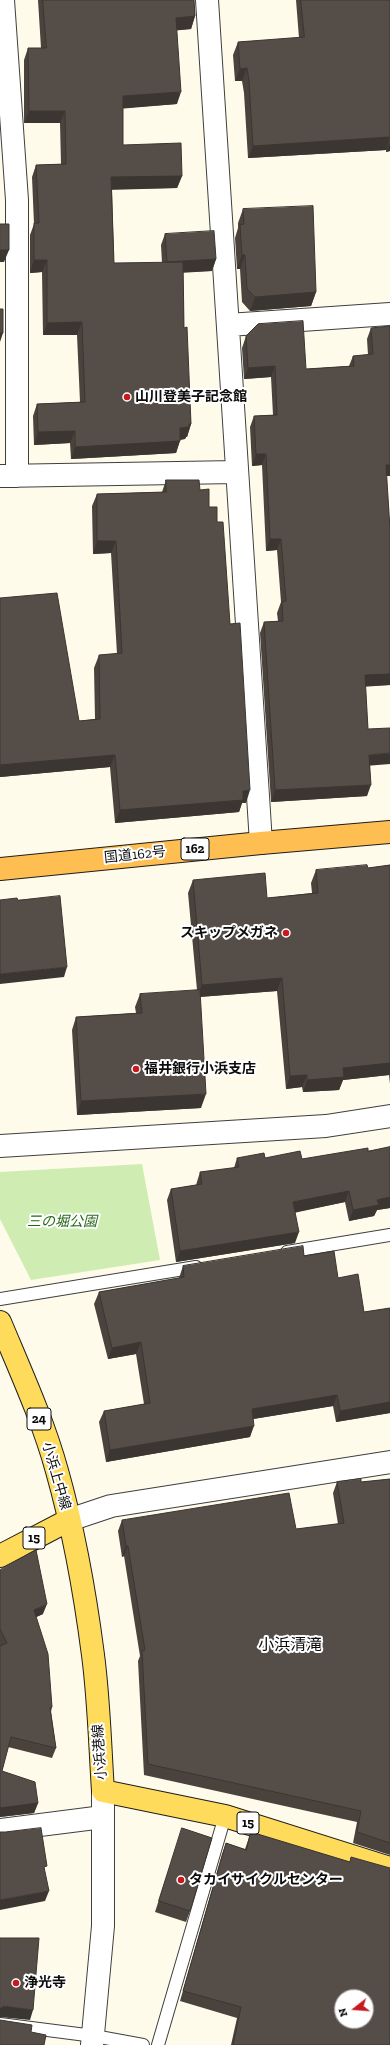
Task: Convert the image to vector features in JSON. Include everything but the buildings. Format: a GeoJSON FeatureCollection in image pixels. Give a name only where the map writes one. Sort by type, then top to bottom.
{"type":"FeatureCollection","features":[{"type":"Feature","properties":{"kind":"highway","name":"国道162号"},"geometry":{"type":"LineString","coordinates":[[0,869],[261,843],[390,832]]}},
{"type":"Feature","properties":{"kind":"main road","name":"小浜上中線"},"geometry":{"type":"LineString","coordinates":[[0,1322],[28,1389],[57,1470],[69,1520]]}},
{"type":"Feature","properties":{"kind":"main road","name":"15"},"geometry":{"type":"LineString","coordinates":[[0,1556],[69,1520]]}},
{"type":"Feature","properties":{"kind":"main road","name":"小浜港線"},"geometry":{"type":"LineString","coordinates":[[69,1520],[84,1596],[93,1656],[103,1791],[225,1816],[390,1868]]}},
{"type":"Feature","properties":{"kind":"street"},"geometry":{"type":"LineString","coordinates":[[3,0],[17,200],[9,476],[236,472]]}},
{"type":"Feature","properties":{"kind":"street"},"geometry":{"type":"LineString","coordinates":[[207,0],[236,472],[261,843]]}},
{"type":"Feature","properties":{"kind":"street"},"geometry":{"type":"LineString","coordinates":[[228,325],[390,314]]}},
{"type":"Feature","properties":{"kind":"street"},"geometry":{"type":"LineString","coordinates":[[0,1146],[326,1126],[390,1116]]}},
{"type":"Feature","properties":{"kind":"street"},"geometry":{"type":"LineString","coordinates":[[69,1520],[111,1506],[390,1462]]}},
{"type":"Feature","properties":{"kind":"street"},"geometry":{"type":"LineString","coordinates":[[93,2040],[103,1926],[103,1791]]}},
{"type":"Feature","properties":{"kind":"street"},"geometry":{"type":"LineString","coordinates":[[0,1830],[103,1817]]}},
{"type":"Feature","properties":{"kind":"lane"},"geometry":{"type":"LineString","coordinates":[[273,1254],[390,1235]]}},
{"type":"Feature","properties":{"kind":"lane"},"geometry":{"type":"LineString","coordinates":[[0,1299],[211,1265]]}},
{"type":"Feature","properties":{"kind":"lane"},"geometry":{"type":"LineString","coordinates":[[158,2045],[225,1816]]}},
{"type":"Feature","properties":{"kind":"lane"},"geometry":{"type":"LineString","coordinates":[[0,2024],[93,2040],[143,2045]]}},
{"type":"Feature","properties":{"kind":"green space","name":"三の堀公園"},"geometry":{"type":"Polygon","coordinates":[[[142,1164],[160,1260],[31,1280],[0,1219],[0,1172],[142,1164]]]}},
{"type":"Feature","properties":{"kind":"place","name":"山川登美子記念館"},"geometry":{"type":"Point","coordinates":[127,397]}},
{"type":"Feature","properties":{"kind":"place","name":"スキップメガネ"},"geometry":{"type":"Point","coordinates":[286,933]}},
{"type":"Feature","properties":{"kind":"place","name":"福井銀行小浜支店"},"geometry":{"type":"Point","coordinates":[136,1069]}},
{"type":"Feature","properties":{"kind":"place","name":"タカイサイクルセンター"},"geometry":{"type":"Point","coordinates":[181,1880]}},
{"type":"Feature","properties":{"kind":"place","name":"浄光寺"},"geometry":{"type":"Point","coordinates":[16,1983]}},
{"type":"Feature","properties":{"kind":"district","name":"小浜清滝"},"geometry":{"type":"Point","coordinates":[290,1645]}}]}
